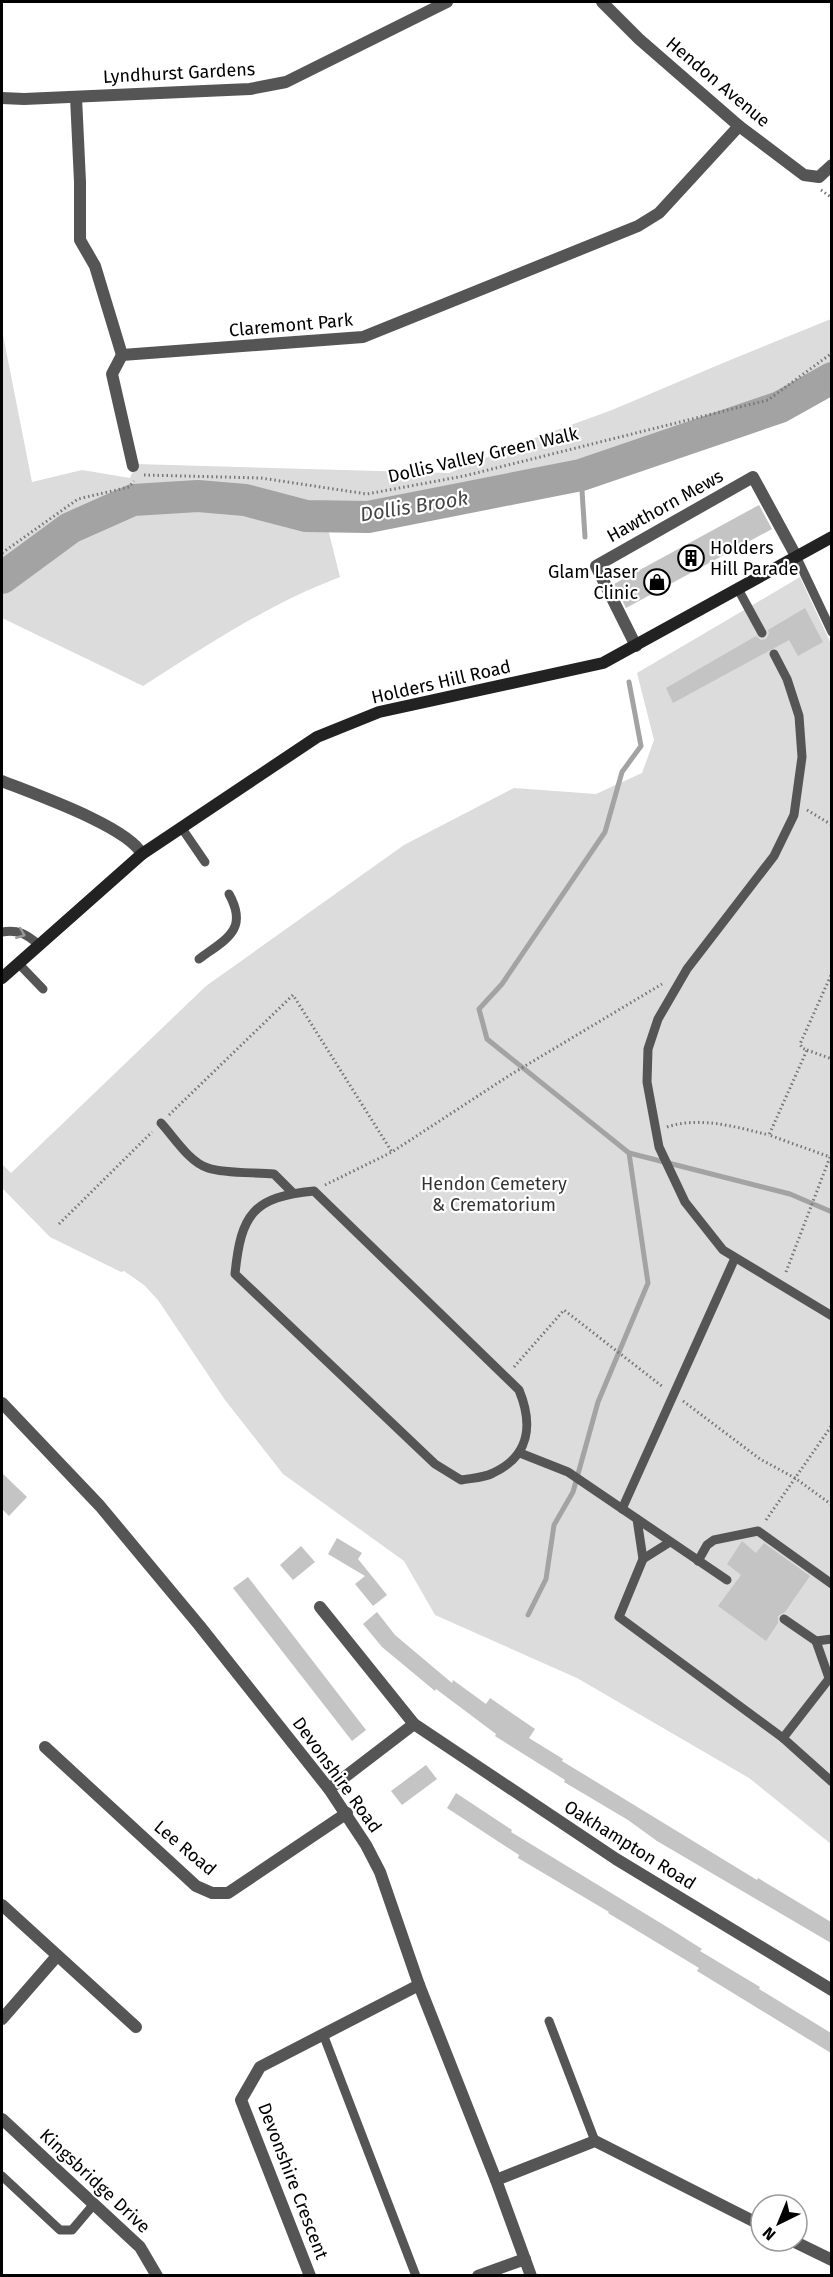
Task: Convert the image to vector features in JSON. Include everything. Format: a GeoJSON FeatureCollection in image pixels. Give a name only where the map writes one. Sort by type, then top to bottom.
{"type":"FeatureCollection","features":[{"type":"Feature","properties":{"kind":"main road","name":"Holders Hill Road"},"geometry":{"type":"LineString","coordinates":[[2,978],[142,854],[317,737],[379,712],[603,663],[831,537]]}},
{"type":"Feature","properties":{"kind":"street","name":"Lyndhurst Gardens"},"geometry":{"type":"LineString","coordinates":[[2,98],[250,90],[286,82],[447,2]]}},
{"type":"Feature","properties":{"kind":"street","name":"Hendon Avenue"},"geometry":{"type":"LineString","coordinates":[[602,2],[639,39],[739,126],[804,176],[819,177],[831,165]]}},
{"type":"Feature","properties":{"kind":"street"},"geometry":{"type":"LineString","coordinates":[[76,96],[80,240],[95,266],[122,356],[112,374],[133,466]]}},
{"type":"Feature","properties":{"kind":"street","name":"Claremont Park"},"geometry":{"type":"LineString","coordinates":[[122,356],[363,337],[638,226],[659,213],[739,126]]}},
{"type":"Feature","properties":{"kind":"street","name":"Hawthorn Mews"},"geometry":{"type":"LineString","coordinates":[[636,646],[596,566],[753,477],[796,556]]}},
{"type":"Feature","properties":{"kind":"street"},"geometry":{"type":"LineString","coordinates":[[2,781],[117,830],[139,848],[142,854]]}},
{"type":"Feature","properties":{"kind":"street","name":"Devonshire Road"},"geometry":{"type":"LineString","coordinates":[[2,1403],[100,1506],[206,1634],[347,1813],[380,1872],[419,1985],[496,2180],[531,2276]]}},
{"type":"Feature","properties":{"kind":"street","name":"Oakhampton Road"},"geometry":{"type":"LineString","coordinates":[[320,1607],[414,1724],[616,1859],[831,1990]]}},
{"type":"Feature","properties":{"kind":"street"},"geometry":{"type":"LineString","coordinates":[[329,1788],[414,1724]]}},
{"type":"Feature","properties":{"kind":"street","name":"Lee Road"},"geometry":{"type":"LineString","coordinates":[[45,1747],[196,1886],[212,1893],[228,1893],[347,1813]]}},
{"type":"Feature","properties":{"kind":"street"},"geometry":{"type":"LineString","coordinates":[[2,1905],[136,2027]]}},
{"type":"Feature","properties":{"kind":"street"},"geometry":{"type":"LineString","coordinates":[[2,2018],[57,1956]]}},
{"type":"Feature","properties":{"kind":"street","name":"Devonshire Crescent"},"geometry":{"type":"LineString","coordinates":[[310,2276],[242,2100],[260,2067],[419,1985]]}},
{"type":"Feature","properties":{"kind":"street","name":"Kingsbridge Drive"},"geometry":{"type":"LineString","coordinates":[[2,2119],[140,2247],[157,2276]]}},
{"type":"Feature","properties":{"kind":"street"},"geometry":{"type":"LineString","coordinates":[[496,2180],[595,2141],[749,2219]]}},
{"type":"Feature","properties":{"kind":"street"},"geometry":{"type":"LineString","coordinates":[[809,2249],[831,2260]]}},
{"type":"Feature","properties":{"kind":"street"},"geometry":{"type":"LineString","coordinates":[[478,2276],[525,2259]]}},
{"type":"Feature","properties":{"kind":"lane"},"geometry":{"type":"LineString","coordinates":[[796,556],[831,632]]}},
{"type":"Feature","properties":{"kind":"lane"},"geometry":{"type":"LineString","coordinates":[[738,589],[762,633]]}},
{"type":"Feature","properties":{"kind":"lane"},"geometry":{"type":"LineString","coordinates":[[774,654],[787,679],[799,716],[802,757],[794,815],[774,856],[687,969],[658,1019],[648,1049],[647,1082],[659,1147],[685,1202],[723,1250],[831,1316]]}},
{"type":"Feature","properties":{"kind":"lane"},"geometry":{"type":"LineString","coordinates":[[181,827],[205,862]]}},
{"type":"Feature","properties":{"kind":"lane"},"geometry":{"type":"LineString","coordinates":[[199,959],[224,941],[238,924],[238,915],[229,894]]}},
{"type":"Feature","properties":{"kind":"lane"},"geometry":{"type":"LineString","coordinates":[[2,932],[10,930],[24,933],[38,944]]}},
{"type":"Feature","properties":{"kind":"lane"},"geometry":{"type":"LineString","coordinates":[[18,963],[42,989]]}},
{"type":"Feature","properties":{"kind":"lane"},"geometry":{"type":"LineString","coordinates":[[161,1123],[191,1156],[204,1166],[274,1174],[293,1193]]}},
{"type":"Feature","properties":{"kind":"lane"},"geometry":{"type":"LineString","coordinates":[[314,1191],[519,1390],[527,1409],[527,1432],[520,1453],[506,1466],[491,1474],[461,1480],[435,1464],[235,1274],[238,1244],[255,1210],[269,1199],[314,1191]]}},
{"type":"Feature","properties":{"kind":"lane"},"geometry":{"type":"LineString","coordinates":[[622,1509],[735,1258]]}},
{"type":"Feature","properties":{"kind":"lane"},"geometry":{"type":"LineString","coordinates":[[520,1453],[568,1472],[727,1580]]}},
{"type":"Feature","properties":{"kind":"lane"},"geometry":{"type":"LineString","coordinates":[[637,1519],[644,1559],[619,1617],[783,1738],[831,1782]]}},
{"type":"Feature","properties":{"kind":"lane"},"geometry":{"type":"LineString","coordinates":[[698,1561],[707,1545],[714,1540],[758,1531],[831,1584]]}},
{"type":"Feature","properties":{"kind":"lane"},"geometry":{"type":"LineString","coordinates":[[644,1559],[670,1542]]}},
{"type":"Feature","properties":{"kind":"lane"},"geometry":{"type":"LineString","coordinates":[[783,1738],[830,1676],[816,1641],[784,1619]]}},
{"type":"Feature","properties":{"kind":"lane"},"geometry":{"type":"LineString","coordinates":[[816,1641],[831,1639]]}},
{"type":"Feature","properties":{"kind":"lane"},"geometry":{"type":"LineString","coordinates":[[549,2021],[595,2141]]}},
{"type":"Feature","properties":{"kind":"lane"},"geometry":{"type":"LineString","coordinates":[[323,2034],[416,2276]]}},
{"type":"Feature","properties":{"kind":"lane"},"geometry":{"type":"LineString","coordinates":[[2,2176],[60,2230],[72,2230],[94,2204]]}},
{"type":"Feature","properties":{"kind":"path","name":"Dollis Valley Green Walk"},"geometry":{"type":"LineString","coordinates":[[2,553],[78,499],[129,487],[139,475],[261,478],[367,494],[464,477],[768,400],[831,353]]}},
{"type":"Feature","properties":{"kind":"path"},"geometry":{"type":"LineString","coordinates":[[796,804],[831,825]]}},
{"type":"Feature","properties":{"kind":"path"},"geometry":{"type":"LineString","coordinates":[[314,1191],[392,1152],[510,1075],[687,969]]}},
{"type":"Feature","properties":{"kind":"path"},"geometry":{"type":"LineString","coordinates":[[831,973],[800,1044],[802,1048],[831,1059]]}},
{"type":"Feature","properties":{"kind":"path"},"geometry":{"type":"LineString","coordinates":[[59,1224],[293,995],[392,1152]]}},
{"type":"Feature","properties":{"kind":"path"},"geometry":{"type":"LineString","coordinates":[[769,1135],[807,1050]]}},
{"type":"Feature","properties":{"kind":"path"},"geometry":{"type":"LineString","coordinates":[[656,1131],[677,1124],[723,1123],[831,1155],[781,1285]]}},
{"type":"Feature","properties":{"kind":"path"},"geometry":{"type":"LineString","coordinates":[[758,1531],[831,1425]]}},
{"type":"Feature","properties":{"kind":"green space"},"geometry":{"type":"Polygon","coordinates":[[[831,319],[831,389],[735,432],[555,494],[380,525],[327,525],[340,577],[263,613],[143,686],[2,618],[2,330],[32,482],[82,470],[130,478],[136,464],[449,473],[524,442],[612,410],[831,319]]]}},
{"type":"Feature","properties":{"kind":"green space","name":"Hendon Cemetery & Crematorium"},"geometry":{"type":"Polygon","coordinates":[[[800,577],[832,646],[831,1844],[749,1778],[577,1678],[435,1615],[404,1561],[283,1474],[225,1400],[158,1300],[144,1285],[124,1271],[121,1272],[50,1237],[2,1188],[2,1164],[11,1173],[206,986],[404,845],[514,788],[596,794],[642,773],[654,740],[637,673],[800,577]]]}},
{"type":"Feature","properties":{"kind":"building","name":"Holders Hill Parade"},"geometry":{"type":"Polygon","coordinates":[[[759,505],[772,529],[626,608],[614,584],[759,505]]]}},
{"type":"Feature","properties":{"kind":"building"},"geometry":{"type":"Polygon","coordinates":[[[805,608],[823,642],[798,656],[789,640],[673,703],[666,688],[756,636],[761,640],[766,639],[769,634],[768,630],[805,608]]]}},
{"type":"Feature","properties":{"kind":"building"},"geometry":{"type":"Polygon","coordinates":[[[2,1473],[27,1497],[9,1516],[2,1509],[2,1473]]]}},
{"type":"Feature","properties":{"kind":"building"},"geometry":{"type":"Polygon","coordinates":[[[337,1538],[362,1553],[358,1559],[387,1595],[373,1606],[355,1584],[365,1576],[328,1554],[337,1538]]]}},
{"type":"Feature","properties":{"kind":"building"},"geometry":{"type":"Polygon","coordinates":[[[742,1541],[756,1553],[764,1543],[810,1576],[785,1612],[778,1616],[778,1623],[766,1641],[718,1606],[741,1575],[727,1564],[742,1541]]]}},
{"type":"Feature","properties":{"kind":"building"},"geometry":{"type":"Polygon","coordinates":[[[301,1546],[315,1562],[293,1580],[280,1565],[301,1546]]]}},
{"type":"Feature","properties":{"kind":"building"},"geometry":{"type":"Polygon","coordinates":[[[248,1577],[366,1730],[352,1741],[233,1588],[248,1577]]]}},
{"type":"Feature","properties":{"kind":"building"},"geometry":{"type":"Polygon","coordinates":[[[377,1612],[395,1635],[452,1683],[453,1680],[486,1704],[490,1698],[535,1729],[529,1738],[563,1759],[562,1761],[757,1880],[758,1878],[831,1922],[831,1943],[657,1841],[628,1820],[564,1782],[565,1780],[495,1736],[496,1734],[436,1689],[435,1691],[382,1647],[363,1624],[377,1612]]]}},
{"type":"Feature","properties":{"kind":"building"},"geometry":{"type":"Polygon","coordinates":[[[426,1765],[437,1779],[402,1805],[391,1791],[426,1765]]]}},
{"type":"Feature","properties":{"kind":"building"},"geometry":{"type":"Polygon","coordinates":[[[456,1793],[512,1830],[511,1832],[672,1930],[702,1949],[700,1951],[831,2033],[831,2053],[697,1971],[699,1968],[518,1858],[519,1855],[447,1808],[456,1793]]]}},
{"type":"Feature","properties":{"kind":"waterway","name":"Dollis Brook"},"geometry":{"type":"LineString","coordinates":[[2,578],[70,528],[133,500],[198,496],[245,500],[306,516],[368,517],[581,475],[780,407],[832,378]]}},
{"type":"Feature","properties":{"kind":"waterway"},"geometry":{"type":"LineString","coordinates":[[581,475],[585,537]]}},
{"type":"Feature","properties":{"kind":"waterway"},"geometry":{"type":"LineString","coordinates":[[629,682],[641,746],[622,772],[605,832],[502,984],[479,1009],[487,1039],[629,1153],[790,1194],[832,1212]]}},
{"type":"Feature","properties":{"kind":"waterway"},"geometry":{"type":"LineString","coordinates":[[528,1615],[546,1579],[554,1525],[573,1492],[598,1402],[648,1283],[629,1153]]}},
{"type":"Feature","properties":{"kind":"place","name":"Holders Hill Parade"},"geometry":{"type":"Point","coordinates":[691,558]}},
{"type":"Feature","properties":{"kind":"place","name":"Glam Laser Clinic"},"geometry":{"type":"Point","coordinates":[657,582]}}]}
